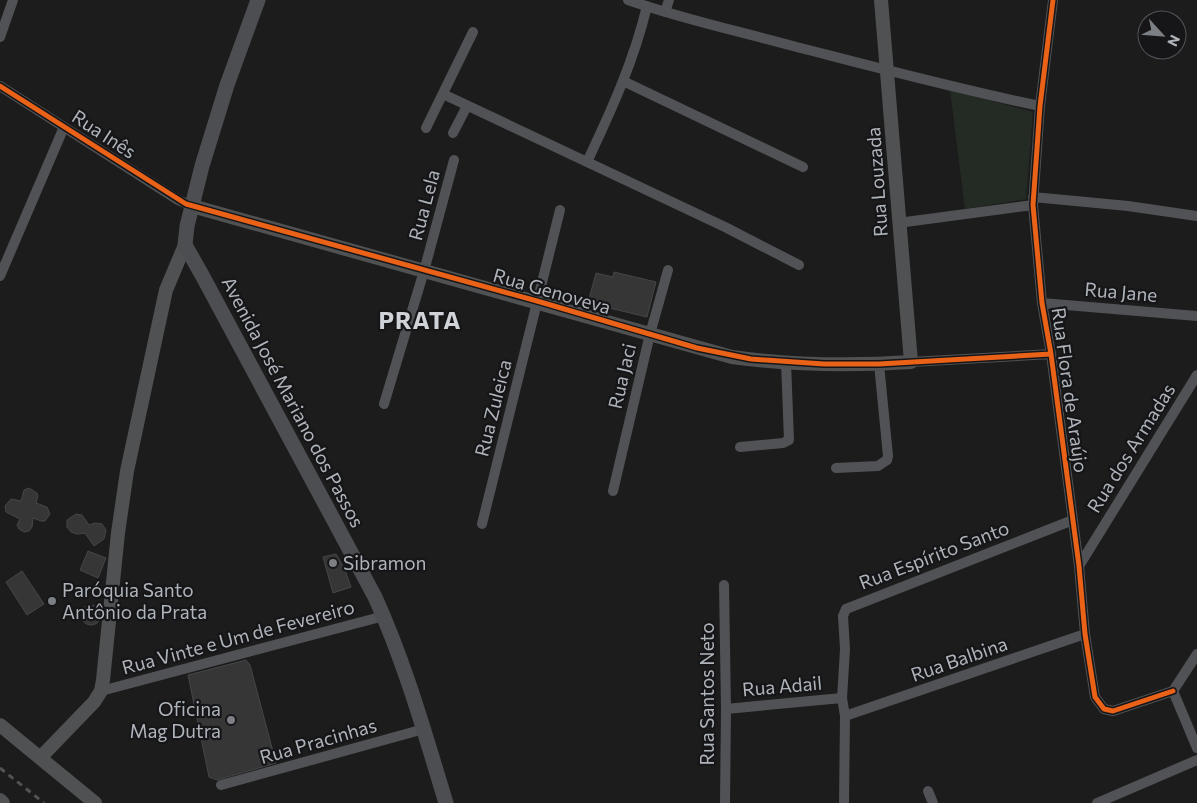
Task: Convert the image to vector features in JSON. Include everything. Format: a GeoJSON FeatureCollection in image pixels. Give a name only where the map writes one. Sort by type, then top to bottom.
{"type":"FeatureCollection","features":[{"type":"Feature","properties":{"kind":"main road"},"geometry":{"type":"LineString","coordinates":[[185,245],[187,226],[202,166],[227,85],[258,0]]}},
{"type":"Feature","properties":{"kind":"main road","name":"Avenida José Mariano dos Passos"},"geometry":{"type":"LineString","coordinates":[[185,245],[384,616],[392,634],[424,729],[446,803]]}},
{"type":"Feature","properties":{"kind":"street"},"geometry":{"type":"LineString","coordinates":[[0,37],[13,0]]}},
{"type":"Feature","properties":{"kind":"street"},"geometry":{"type":"LineString","coordinates":[[628,0],[665,12],[977,93],[1040,106]]}},
{"type":"Feature","properties":{"kind":"street"},"geometry":{"type":"LineString","coordinates":[[665,12],[669,0]]}},
{"type":"Feature","properties":{"kind":"street","name":"Rua Louzada"},"geometry":{"type":"LineString","coordinates":[[881,0],[911,362]]}},
{"type":"Feature","properties":{"kind":"street","name":"Rua Flora de Araújo"},"geometry":{"type":"LineString","coordinates":[[1053,0],[1040,106],[1033,201],[1042,303],[1051,354],[1079,566],[1085,634],[1095,697],[1104,709],[1113,711],[1173,691]]}},
{"type":"Feature","properties":{"kind":"street"},"geometry":{"type":"LineString","coordinates":[[587,162],[623,81],[639,38],[647,6]]}},
{"type":"Feature","properties":{"kind":"street"},"geometry":{"type":"LineString","coordinates":[[426,128],[474,32]]}},
{"type":"Feature","properties":{"kind":"street"},"geometry":{"type":"LineString","coordinates":[[623,81],[803,167]]}},
{"type":"Feature","properties":{"kind":"street","name":"Rua Inês"},"geometry":{"type":"LineString","coordinates":[[0,86],[178,200],[192,206]]}},
{"type":"Feature","properties":{"kind":"street"},"geometry":{"type":"LineString","coordinates":[[443,94],[725,227],[799,265]]}},
{"type":"Feature","properties":{"kind":"street"},"geometry":{"type":"LineString","coordinates":[[453,133],[467,106]]}},
{"type":"Feature","properties":{"kind":"street"},"geometry":{"type":"LineString","coordinates":[[0,276],[64,127]]}},
{"type":"Feature","properties":{"kind":"street","name":"Rua Lela"},"geometry":{"type":"LineString","coordinates":[[384,404],[424,271],[454,160]]}},
{"type":"Feature","properties":{"kind":"street"},"geometry":{"type":"LineString","coordinates":[[898,223],[1033,201],[1128,206],[1197,216]]}},
{"type":"Feature","properties":{"kind":"street","name":"Rua Genoveva"},"geometry":{"type":"LineString","coordinates":[[192,206],[732,356],[786,362],[879,364],[911,362]]}},
{"type":"Feature","properties":{"kind":"street","name":"Rua Zuleica"},"geometry":{"type":"LineString","coordinates":[[482,524],[560,210]]}},
{"type":"Feature","properties":{"kind":"street"},"geometry":{"type":"LineString","coordinates":[[40,758],[94,702],[101,691],[118,533],[130,454],[166,290],[185,245]]}},
{"type":"Feature","properties":{"kind":"street","name":"Rua Jaci"},"geometry":{"type":"LineString","coordinates":[[613,491],[650,334],[668,270]]}},
{"type":"Feature","properties":{"kind":"street","name":"Rua Jane"},"geometry":{"type":"LineString","coordinates":[[1042,303],[1197,316]]}},
{"type":"Feature","properties":{"kind":"street"},"geometry":{"type":"LineString","coordinates":[[911,362],[1051,354]]}},
{"type":"Feature","properties":{"kind":"street"},"geometry":{"type":"LineString","coordinates":[[740,447],[784,444],[789,440],[786,362]]}},
{"type":"Feature","properties":{"kind":"street"},"geometry":{"type":"LineString","coordinates":[[836,468],[878,466],[887,460],[879,364]]}},
{"type":"Feature","properties":{"kind":"street","name":"Rua dos Armadas"},"geometry":{"type":"LineString","coordinates":[[1079,566],[1117,501],[1197,375]]}},
{"type":"Feature","properties":{"kind":"street","name":"Rua Espírito Santo"},"geometry":{"type":"LineString","coordinates":[[842,698],[845,649],[843,616],[846,608],[1073,520]]}},
{"type":"Feature","properties":{"kind":"street","name":"Rua Santos Neto"},"geometry":{"type":"LineString","coordinates":[[724,585],[726,709],[724,803]]}},
{"type":"Feature","properties":{"kind":"street","name":"Rua Vinte e Um de Fevereiro"},"geometry":{"type":"LineString","coordinates":[[101,691],[384,616]]}},
{"type":"Feature","properties":{"kind":"street","name":"Rua Balbina"},"geometry":{"type":"LineString","coordinates":[[845,716],[1085,634]]}},
{"type":"Feature","properties":{"kind":"street"},"geometry":{"type":"LineString","coordinates":[[1197,654],[1173,691],[1197,748]]}},
{"type":"Feature","properties":{"kind":"street"},"geometry":{"type":"LineString","coordinates":[[842,698],[845,716],[844,803]]}},
{"type":"Feature","properties":{"kind":"street","name":"Rua Adail"},"geometry":{"type":"LineString","coordinates":[[726,709],[842,698]]}},
{"type":"Feature","properties":{"kind":"street"},"geometry":{"type":"LineString","coordinates":[[0,725],[95,803]]}},
{"type":"Feature","properties":{"kind":"street","name":"Rua Pracinhas"},"geometry":{"type":"LineString","coordinates":[[221,786],[424,729]]}},
{"type":"Feature","properties":{"kind":"street"},"geometry":{"type":"LineString","coordinates":[[1097,803],[1197,760]]}},
{"type":"Feature","properties":{"kind":"street"},"geometry":{"type":"LineString","coordinates":[[928,791],[934,803]]}},
{"type":"Feature","properties":{"kind":"street"},"geometry":{"type":"LineString","coordinates":[[0,800],[3,803]]}},
{"type":"Feature","properties":{"kind":"shaded area"},"geometry":{"type":"Polygon","coordinates":[[[950,90],[1033,112],[1026,199],[965,209],[950,90]]]}},
{"type":"Feature","properties":{"kind":"building"},"geometry":{"type":"Polygon","coordinates":[[[614,272],[656,282],[647,317],[605,307],[606,303],[589,299],[596,273],[613,277],[614,272]]]}},
{"type":"Feature","properties":{"kind":"building"},"geometry":{"type":"Polygon","coordinates":[[[29,488],[37,493],[36,503],[47,507],[50,514],[45,521],[33,518],[32,527],[29,531],[24,532],[17,525],[20,519],[6,512],[5,506],[11,499],[21,501],[24,490],[29,488]]]}},
{"type":"Feature","properties":{"kind":"building"},"geometry":{"type":"Polygon","coordinates":[[[76,514],[82,515],[89,525],[95,523],[102,524],[106,530],[104,539],[94,546],[85,533],[77,534],[71,532],[67,527],[67,520],[76,514]]]}},
{"type":"Feature","properties":{"kind":"building"},"geometry":{"type":"Polygon","coordinates":[[[88,551],[106,558],[98,578],[80,570],[88,551]]]}},
{"type":"Feature","properties":{"kind":"building"},"geometry":{"type":"Polygon","coordinates":[[[336,554],[345,570],[351,587],[333,593],[323,557],[336,554]]]}},
{"type":"Feature","properties":{"kind":"building"},"geometry":{"type":"Polygon","coordinates":[[[22,571],[44,604],[27,615],[6,582],[22,571]]]}},
{"type":"Feature","properties":{"kind":"building"},"geometry":{"type":"Polygon","coordinates":[[[91,605],[98,608],[101,615],[98,622],[91,625],[84,622],[81,615],[84,608],[91,605]]]}},
{"type":"Feature","properties":{"kind":"building","name":"Oficina Mag Dutra"},"geometry":{"type":"Polygon","coordinates":[[[246,660],[250,665],[276,763],[217,780],[209,777],[188,675],[246,660]]]}},
{"type":"Feature","properties":{"kind":"railway"},"geometry":{"type":"LineString","coordinates":[[0,768],[44,803]]}},
{"type":"Feature","properties":{"kind":"cycle path"},"geometry":{"type":"LineString","coordinates":[[1053,0],[1040,106],[1033,205],[1042,303],[1051,354],[1079,566],[1085,634],[1095,697],[1104,709],[1113,711],[1173,691]]}},
{"type":"Feature","properties":{"kind":"cycle path"},"geometry":{"type":"LineString","coordinates":[[0,86],[186,204],[537,301],[697,348],[751,359],[824,364],[879,364],[1051,354]]}},
{"type":"Feature","properties":{"kind":"place","name":"Sibramon"},"geometry":{"type":"Point","coordinates":[333,563]}},
{"type":"Feature","properties":{"kind":"place","name":"Paróquia Santo Antônio da Prata"},"geometry":{"type":"Point","coordinates":[52,601]}},
{"type":"Feature","properties":{"kind":"place","name":"Oficina Mag Dutra"},"geometry":{"type":"Point","coordinates":[231,720]}},
{"type":"Feature","properties":{"kind":"district","name":"PRATA"},"geometry":{"type":"Point","coordinates":[420,321]}}]}
